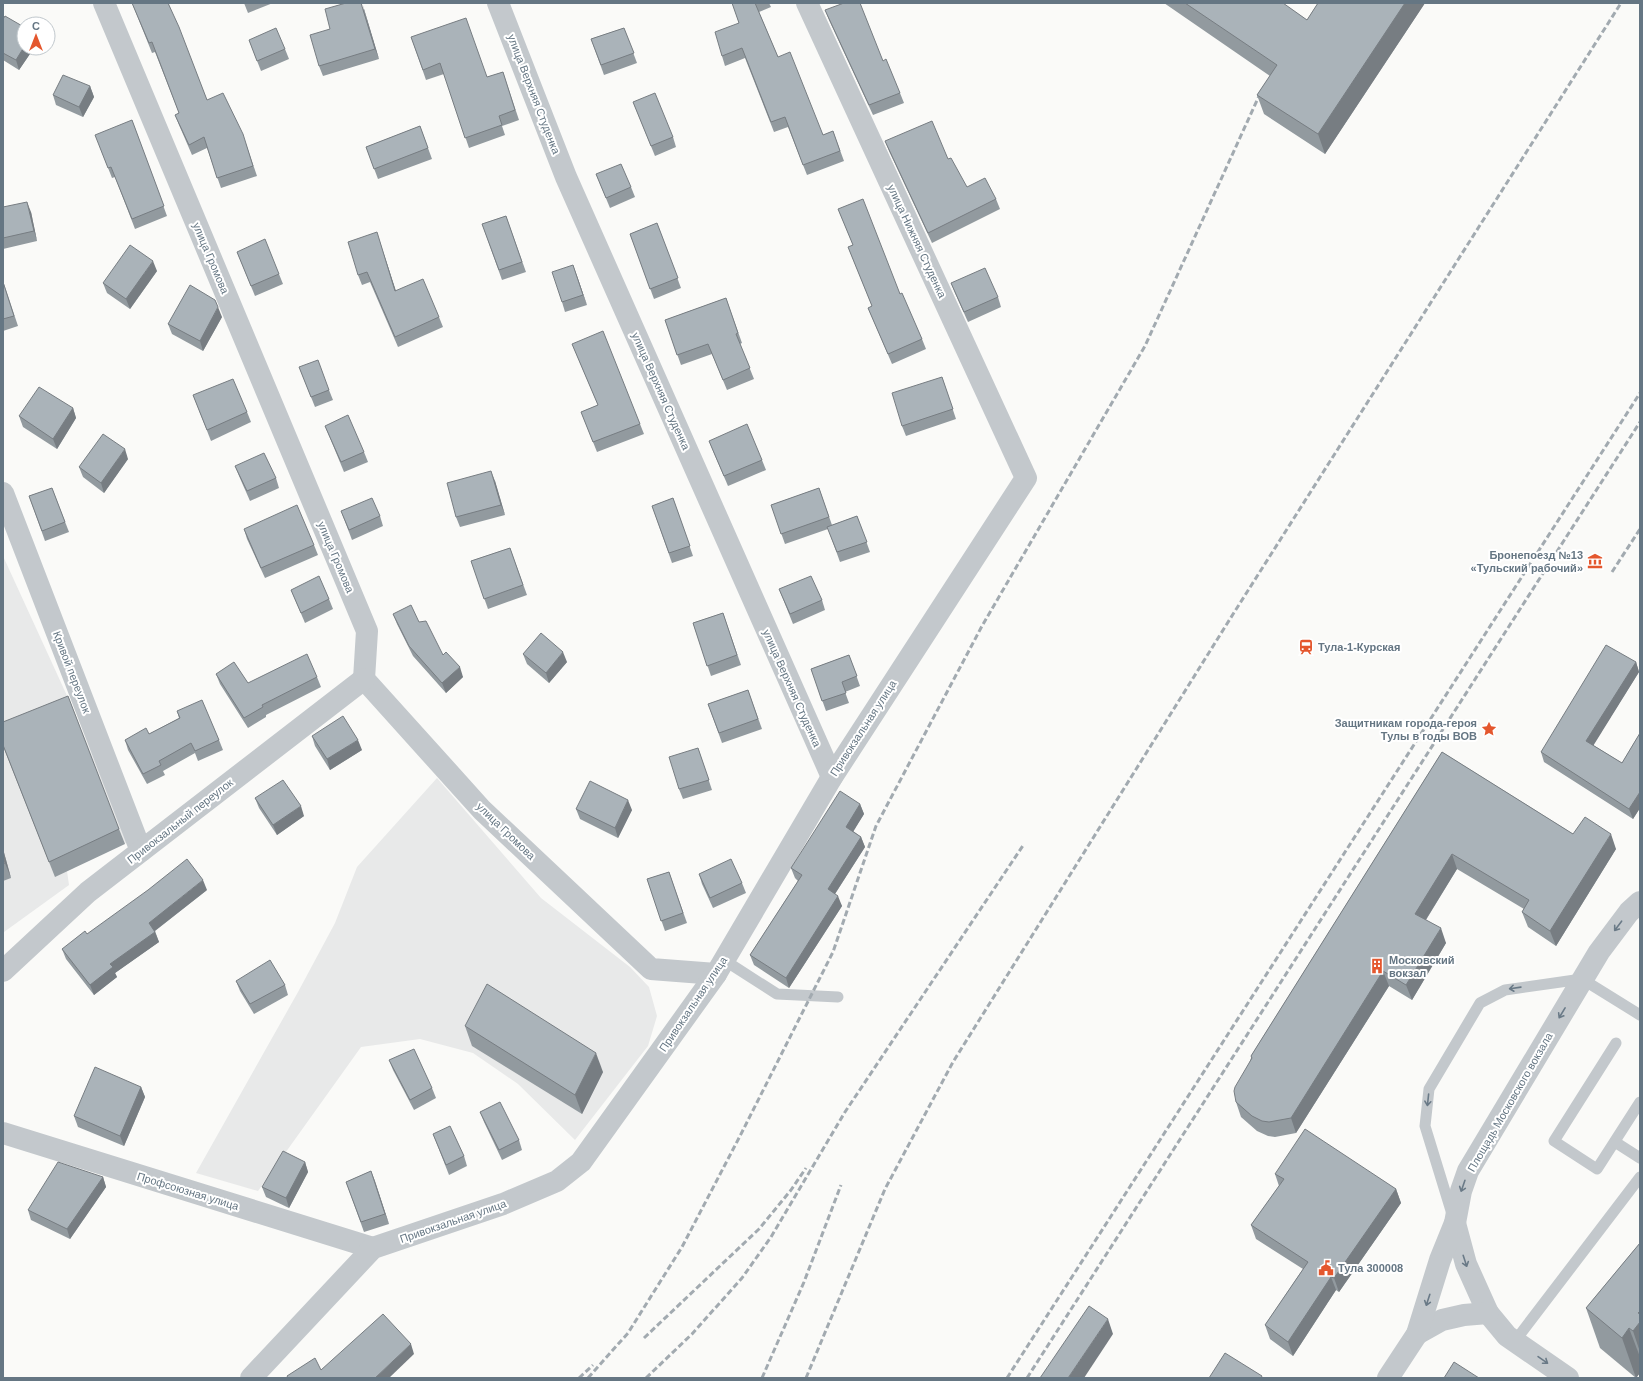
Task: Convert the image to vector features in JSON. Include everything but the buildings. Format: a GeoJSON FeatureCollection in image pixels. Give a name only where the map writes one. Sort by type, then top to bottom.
{"type":"FeatureCollection","features":[{"type":"Feature","properties":{"kind":"street","name":"улица Громова"},"geometry":{"type":"LineString","coordinates":[[104,3],[367,631],[364,680],[482,810],[651,968],[720,967]]}},
{"type":"Feature","properties":{"kind":"street","name":"улица Верхняя Cтуденка"},"geometry":{"type":"LineString","coordinates":[[498,3],[566,177],[832,776]]}},
{"type":"Feature","properties":{"kind":"street","name":"улица Нижняя Cтуденкa"},"geometry":{"type":"LineString","coordinates":[[807,3],[1026,478]]}},
{"type":"Feature","properties":{"kind":"street","name":"Привокзальная улица"},"geometry":{"type":"LineString","coordinates":[[251,1378],[373,1248],[510,1201],[557,1181],[581,1162],[720,967],[832,776],[1026,478]]}},
{"type":"Feature","properties":{"kind":"street","name":"Кривой переулок"},"geometry":{"type":"LineString","coordinates":[[3,493],[141,851]]}},
{"type":"Feature","properties":{"kind":"street","name":"Привокзальный переулок"},"geometry":{"type":"LineString","coordinates":[[3,972],[88,892],[364,680]]}},
{"type":"Feature","properties":{"kind":"street","name":"Площадь Московского вокзала"},"geometry":{"type":"LineString","coordinates":[[1455,1223],[1461,1191],[1468,1171],[1599,952],[1629,912],[1640,902]]}},
{"type":"Feature","properties":{"kind":"street","name":"Профсоюзная улица"},"geometry":{"type":"LineString","coordinates":[[3,1134],[373,1248]]}},
{"type":"Feature","properties":{"kind":"street"},"geometry":{"type":"LineString","coordinates":[[1455,1223],[1466,1264],[1488,1313],[1507,1336],[1568,1378]]}},
{"type":"Feature","properties":{"kind":"street"},"geometry":{"type":"LineString","coordinates":[[1388,1378],[1417,1334],[1440,1260],[1455,1223]]}},
{"type":"Feature","properties":{"kind":"street"},"geometry":{"type":"LineString","coordinates":[[1417,1334],[1442,1320],[1464,1315],[1488,1313]]}},
{"type":"Feature","properties":{"kind":"lane"},"geometry":{"type":"LineString","coordinates":[[720,967],[777,994],[838,997]]}},
{"type":"Feature","properties":{"kind":"lane"},"geometry":{"type":"LineString","coordinates":[[1455,1223],[1425,1126],[1429,1089],[1480,1003],[1505,990],[1582,979],[1640,1015]]}},
{"type":"Feature","properties":{"kind":"lane"},"geometry":{"type":"LineString","coordinates":[[1616,1043],[1554,1140],[1596,1169],[1640,1102]]}},
{"type":"Feature","properties":{"kind":"lane"},"geometry":{"type":"LineString","coordinates":[[1615,1142],[1640,1158]]}},
{"type":"Feature","properties":{"kind":"lane"},"geometry":{"type":"LineString","coordinates":[[1515,1341],[1640,1178]]}},
{"type":"Feature","properties":{"kind":"shaded area"},"geometry":{"type":"Polygon","coordinates":[[[3,556],[74,711],[128,842],[67,871],[69,885],[4,932],[3,556]]]}},
{"type":"Feature","properties":{"kind":"shaded area"},"geometry":{"type":"Polygon","coordinates":[[[437,778],[541,898],[630,967],[649,987],[657,1016],[648,1046],[575,1140],[518,1084],[473,1053],[420,1039],[361,1047],[258,1191],[196,1173],[335,923],[357,867],[437,778]]]}},
{"type":"Feature","properties":{"kind":"railway"},"geometry":{"type":"LineString","coordinates":[[806,1378],[885,1189],[953,1062],[1235,611],[1621,3]]}},
{"type":"Feature","properties":{"kind":"railway"},"geometry":{"type":"LineString","coordinates":[[588,1378],[628,1333],[682,1247],[833,952],[876,826],[982,626],[1145,346],[1259,96]]}},
{"type":"Feature","properties":{"kind":"railway"},"geometry":{"type":"LineString","coordinates":[[1007,1378],[1640,393]]}},
{"type":"Feature","properties":{"kind":"railway"},"geometry":{"type":"LineString","coordinates":[[1027,1378],[1640,422]]}},
{"type":"Feature","properties":{"kind":"railway"},"geometry":{"type":"LineString","coordinates":[[1612,572],[1640,529]]}},
{"type":"Feature","properties":{"kind":"railway"},"geometry":{"type":"LineString","coordinates":[[646,1378],[692,1334],[742,1278],[771,1237],[845,1112],[1024,844]]}},
{"type":"Feature","properties":{"kind":"railway"},"geometry":{"type":"LineString","coordinates":[[644,1338],[759,1229],[791,1190],[806,1168]]}},
{"type":"Feature","properties":{"kind":"railway"},"geometry":{"type":"LineString","coordinates":[[762,1378],[804,1282],[841,1185]]}},
{"type":"Feature","properties":{"kind":"railway"},"geometry":{"type":"LineString","coordinates":[[579,1378],[593,1365]]}},
{"type":"Feature","properties":{"kind":"place","name":"Бронепоезд №13 «Тульский рабочий»"},"geometry":{"type":"Point","coordinates":[1595,561]}},
{"type":"Feature","properties":{"kind":"place","name":"Тула-1-Курская"},"geometry":{"type":"Point","coordinates":[1306,647]}},
{"type":"Feature","properties":{"kind":"place","name":"Защитникам города-героя Тулы в годы ВОВ"},"geometry":{"type":"Point","coordinates":[1489,729]}},
{"type":"Feature","properties":{"kind":"place","name":"Московский вокзал"},"geometry":{"type":"Point","coordinates":[1377,966]}},
{"type":"Feature","properties":{"kind":"place","name":"Тула 300008"},"geometry":{"type":"Point","coordinates":[1326,1268]}}]}
